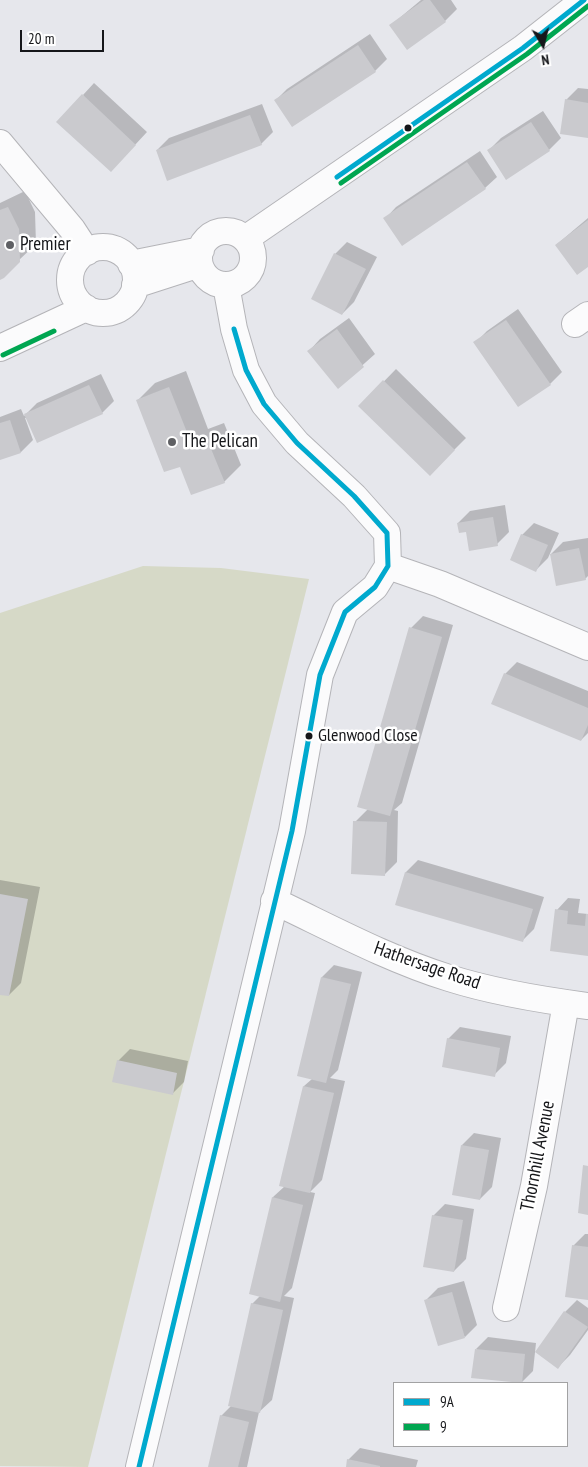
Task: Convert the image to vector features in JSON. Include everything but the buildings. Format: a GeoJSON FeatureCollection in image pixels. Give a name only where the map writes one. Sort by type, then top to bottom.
{"type":"FeatureCollection","features":[{"type":"Feature","properties":{"kind":"street"},"geometry":{"type":"LineString","coordinates":[[246,239],[523,48],[584,0],[588,6]]}},
{"type":"Feature","properties":{"kind":"street"},"geometry":{"type":"LineString","coordinates":[[0,144],[72,229],[87,252]]}},
{"type":"Feature","properties":{"kind":"street"},"geometry":{"type":"LineString","coordinates":[[221,231],[238,234],[246,239],[253,255],[252,264],[243,279],[226,285],[209,279],[200,257],[206,240],[221,231]]}},
{"type":"Feature","properties":{"kind":"street"},"geometry":{"type":"LineString","coordinates":[[104,248],[115,250],[124,255],[133,275],[129,299],[117,310],[106,313],[86,308],[77,301],[70,282],[71,271],[76,261],[87,252],[104,248]]}},
{"type":"Feature","properties":{"kind":"street"},"geometry":{"type":"LineString","coordinates":[[133,275],[200,257]]}},
{"type":"Feature","properties":{"kind":"street"},"geometry":{"type":"LineString","coordinates":[[139,1467],[292,830],[320,675],[345,612],[375,587],[388,566],[387,533],[354,496],[297,443],[264,404],[246,370],[234,329],[226,285]]}},
{"type":"Feature","properties":{"kind":"street"},"geometry":{"type":"LineString","coordinates":[[0,348],[86,308]]}},
{"type":"Feature","properties":{"kind":"street"},"geometry":{"type":"LineString","coordinates":[[388,566],[440,584],[588,647]]}},
{"type":"Feature","properties":{"kind":"street","name":"Hathersage Road"},"geometry":{"type":"LineString","coordinates":[[274,901],[368,946],[449,978],[577,1005]]}},
{"type":"Feature","properties":{"kind":"street","name":"Thornhill Avenue"},"geometry":{"type":"LineString","coordinates":[[506,1308],[577,1005]]}},
{"type":"Feature","properties":{"kind":"green space"},"geometry":{"type":"Polygon","coordinates":[[[143,566],[221,568],[309,579],[88,1467],[0,1466],[0,613],[143,566]]]}},
{"type":"Feature","properties":{"kind":"transit line","name":"9A"},"geometry":{"type":"LineString","coordinates":[[337,177],[523,48],[584,0]]}},
{"type":"Feature","properties":{"kind":"transit line","name":"9"},"geometry":{"type":"LineString","coordinates":[[341,183],[527,54],[588,6]]}},
{"type":"Feature","properties":{"kind":"transit line","name":"9A"},"geometry":{"type":"LineString","coordinates":[[139,1467],[292,831],[320,675],[345,612],[375,587],[388,566],[387,533],[354,496],[297,443],[264,404],[246,370],[234,329]]}},
{"type":"Feature","properties":{"kind":"transit line","name":"9"},"geometry":{"type":"LineString","coordinates":[[3,355],[54,331]]}},
{"type":"Feature","properties":{"kind":"place","name":"Premier"},"geometry":{"type":"Point","coordinates":[10,245]}},
{"type":"Feature","properties":{"kind":"place","name":"The Pelican"},"geometry":{"type":"Point","coordinates":[172,442]}},
{"type":"Feature","properties":{"kind":"place","name":"Glenwood Close"},"geometry":{"type":"Point","coordinates":[309,736]}}]}
